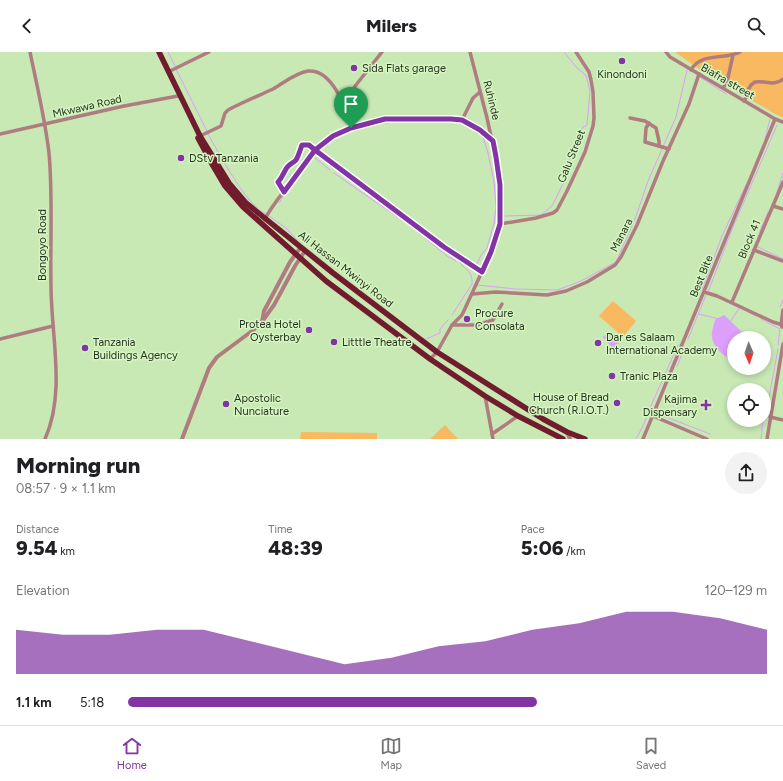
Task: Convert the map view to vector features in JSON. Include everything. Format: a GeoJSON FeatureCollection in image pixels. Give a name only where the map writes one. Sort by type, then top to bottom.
{"type":"FeatureCollection","features":[{"type":"Feature","properties":{"kind":"highway","name":"Ali Hassan Mwinyi Road"},"geometry":{"type":"LineString","coordinates":[[158,52],[200,136],[229,184],[246,203],[265,220],[437,352],[481,381],[567,432],[585,439]]}},
{"type":"Feature","properties":{"kind":"highway","name":"Ali Hassan Mwinyi Road"},"geometry":{"type":"LineString","coordinates":[[168,72],[202,146],[225,186],[243,207],[326,281],[430,359],[518,416],[563,439]]}},
{"type":"Feature","properties":{"kind":"street","name":"Bongoyo Road"},"geometry":{"type":"LineString","coordinates":[[30,52],[45,125],[51,186],[51,287],[55,344],[55,393],[51,421],[45,439]]}},
{"type":"Feature","properties":{"kind":"street"},"geometry":{"type":"LineString","coordinates":[[168,72],[208,52]]}},
{"type":"Feature","properties":{"kind":"street"},"geometry":{"type":"LineString","coordinates":[[343,103],[382,52]]}},
{"type":"Feature","properties":{"kind":"street","name":"Ruhinde"},"geometry":{"type":"LineString","coordinates":[[430,359],[437,352],[452,325],[462,314],[491,252],[500,224],[500,185],[493,141],[470,52]]}},
{"type":"Feature","properties":{"kind":"street","name":"Galu Street"},"geometry":{"type":"LineString","coordinates":[[500,224],[536,218],[553,213],[557,210],[587,146],[594,118],[592,80],[589,72],[576,52]]}},
{"type":"Feature","properties":{"kind":"street","name":"Biafra street"},"geometry":{"type":"LineString","coordinates":[[666,52],[670,57],[691,70],[775,119],[783,122]]}},
{"type":"Feature","properties":{"kind":"street"},"geometry":{"type":"LineString","coordinates":[[691,70],[698,62],[708,57],[740,52]]}},
{"type":"Feature","properties":{"kind":"street"},"geometry":{"type":"LineString","coordinates":[[723,88],[727,82],[733,54]]}},
{"type":"Feature","properties":{"kind":"street"},"geometry":{"type":"LineString","coordinates":[[200,136],[222,126],[225,113],[228,110],[302,73],[316,72],[328,79],[343,103],[351,128]]}},
{"type":"Feature","properties":{"kind":"street","name":"Manara"},"geometry":{"type":"LineString","coordinates":[[472,294],[496,292],[547,295],[566,291],[609,270],[621,257],[631,240],[663,147],[690,104],[699,74]]}},
{"type":"Feature","properties":{"kind":"street"},"geometry":{"type":"LineString","coordinates":[[744,101],[747,96],[746,93],[755,82],[774,83],[783,79]]}},
{"type":"Feature","properties":{"kind":"street"},"geometry":{"type":"LineString","coordinates":[[462,120],[473,98],[480,92]]}},
{"type":"Feature","properties":{"kind":"street","name":"Mkwawa Road"},"geometry":{"type":"LineString","coordinates":[[0,134],[124,106],[178,96]]}},
{"type":"Feature","properties":{"kind":"street"},"geometry":{"type":"LineString","coordinates":[[630,118],[649,123],[656,128],[663,147]]}},
{"type":"Feature","properties":{"kind":"street"},"geometry":{"type":"LineString","coordinates":[[265,220],[315,150],[333,136],[351,128],[385,119],[462,120],[480,130],[493,141]]}},
{"type":"Feature","properties":{"kind":"street","name":"Best Bite"},"geometry":{"type":"LineString","coordinates":[[643,439],[775,119]]}},
{"type":"Feature","properties":{"kind":"street"},"geometry":{"type":"LineString","coordinates":[[649,123],[645,132],[645,142],[663,147]]}},
{"type":"Feature","properties":{"kind":"street"},"geometry":{"type":"LineString","coordinates":[[284,192],[278,182],[285,174],[286,168],[299,156],[299,151],[302,145],[309,145],[444,247],[482,272]]}},
{"type":"Feature","properties":{"kind":"street","name":"Block 41"},"geometry":{"type":"LineString","coordinates":[[732,302],[783,182]]}},
{"type":"Feature","properties":{"kind":"street"},"geometry":{"type":"LineString","coordinates":[[772,206],[783,209]]}},
{"type":"Feature","properties":{"kind":"street"},"geometry":{"type":"LineString","coordinates":[[182,439],[209,368],[217,357],[262,323],[274,305],[298,256],[303,249]]}},
{"type":"Feature","properties":{"kind":"street"},"geometry":{"type":"LineString","coordinates":[[754,250],[783,261]]}},
{"type":"Feature","properties":{"kind":"street"},"geometry":{"type":"LineString","coordinates":[[704,292],[732,302],[782,326],[783,310]]}},
{"type":"Feature","properties":{"kind":"street"},"geometry":{"type":"LineString","coordinates":[[452,325],[477,325],[493,320],[502,304]]}},
{"type":"Feature","properties":{"kind":"street"},"geometry":{"type":"LineString","coordinates":[[0,339],[53,326]]}},
{"type":"Feature","properties":{"kind":"street"},"geometry":{"type":"LineString","coordinates":[[771,411],[783,344]]}},
{"type":"Feature","properties":{"kind":"street"},"geometry":{"type":"LineString","coordinates":[[778,371],[783,372]]}},
{"type":"Feature","properties":{"kind":"street"},"geometry":{"type":"LineString","coordinates":[[485,396],[493,439]]}},
{"type":"Feature","properties":{"kind":"street"},"geometry":{"type":"LineString","coordinates":[[492,434],[518,416]]}},
{"type":"Feature","properties":{"kind":"street"},"geometry":{"type":"LineString","coordinates":[[652,416],[707,439]]}},
{"type":"Feature","properties":{"kind":"street"},"geometry":{"type":"LineString","coordinates":[[771,417],[783,420]]}},
{"type":"Feature","properties":{"kind":"street"},"geometry":{"type":"LineString","coordinates":[[767,439],[769,427]]}},
{"type":"Feature","properties":{"kind":"street"},"geometry":{"type":"LineString","coordinates":[[567,432],[570,439]]}},
{"type":"Feature","properties":{"kind":"shaded area"},"geometry":{"type":"Polygon","coordinates":[[[675,52],[783,52],[783,117],[775,114],[696,67],[675,52]]]}},
{"type":"Feature","properties":{"kind":"shaded area"},"geometry":{"type":"Polygon","coordinates":[[[613,301],[636,321],[623,337],[599,316],[613,301]]]}},
{"type":"Feature","properties":{"kind":"shaded area"},"geometry":{"type":"Polygon","coordinates":[[[724,315],[741,331],[727,331],[727,357],[720,352],[713,341],[712,331],[715,320],[724,315]]]}},
{"type":"Feature","properties":{"kind":"shaded area"},"geometry":{"type":"Polygon","coordinates":[[[609,331],[619,343],[613,349],[603,337],[609,331]]]}},
{"type":"Feature","properties":{"kind":"shaded area"},"geometry":{"type":"Polygon","coordinates":[[[445,425],[458,439],[430,439],[445,425]]]}},
{"type":"Feature","properties":{"kind":"shaded area"},"geometry":{"type":"Polygon","coordinates":[[[301,432],[377,433],[377,439],[300,439],[301,432]]]}},
{"type":"Feature","properties":{"kind":"waterway"},"geometry":{"type":"LineString","coordinates":[[168,52],[175,66]]}},
{"type":"Feature","properties":{"kind":"waterway"},"geometry":{"type":"LineString","coordinates":[[505,216],[541,215],[552,206],[565,180],[569,160],[582,128],[587,125],[590,91],[586,75],[577,68],[564,52]]}},
{"type":"Feature","properties":{"kind":"waterway"},"geometry":{"type":"LineString","coordinates":[[176,69],[207,131]]}},
{"type":"Feature","properties":{"kind":"waterway"},"geometry":{"type":"LineString","coordinates":[[617,260],[636,216],[648,181],[676,117],[687,70]]}},
{"type":"Feature","properties":{"kind":"waterway"},"geometry":{"type":"LineString","coordinates":[[700,77],[726,94]]}},
{"type":"Feature","properties":{"kind":"waterway"},"geometry":{"type":"LineString","coordinates":[[765,139],[770,119]]}},
{"type":"Feature","properties":{"kind":"waterway"},"geometry":{"type":"LineString","coordinates":[[405,121],[462,122],[483,137],[494,182],[496,207],[494,223],[487,248],[474,267],[318,152],[341,135],[356,128],[389,122],[405,121]]}},
{"type":"Feature","properties":{"kind":"waterway"},"geometry":{"type":"LineString","coordinates":[[708,292],[733,227],[777,125]]}},
{"type":"Feature","properties":{"kind":"waterway"},"geometry":{"type":"LineString","coordinates":[[208,134],[242,191],[259,210],[266,214]]}},
{"type":"Feature","properties":{"kind":"waterway"},"geometry":{"type":"LineString","coordinates":[[287,191],[314,157],[330,170]]}},
{"type":"Feature","properties":{"kind":"waterway"},"geometry":{"type":"LineString","coordinates":[[334,173],[412,227]]}},
{"type":"Feature","properties":{"kind":"waterway"},"geometry":{"type":"LineString","coordinates":[[776,195],[783,173]]}},
{"type":"Feature","properties":{"kind":"waterway"},"geometry":{"type":"LineString","coordinates":[[702,289],[722,236],[746,185]]}},
{"type":"Feature","properties":{"kind":"waterway"},"geometry":{"type":"LineString","coordinates":[[279,203],[284,195]]}},
{"type":"Feature","properties":{"kind":"waterway"},"geometry":{"type":"LineString","coordinates":[[760,231],[768,212]]}},
{"type":"Feature","properties":{"kind":"waterway"},"geometry":{"type":"LineString","coordinates":[[269,216],[286,228],[297,240]]}},
{"type":"Feature","properties":{"kind":"waterway"},"geometry":{"type":"LineString","coordinates":[[417,231],[447,256],[456,261]]}},
{"type":"Feature","properties":{"kind":"waterway"},"geometry":{"type":"LineString","coordinates":[[756,246],[783,259]]}},
{"type":"Feature","properties":{"kind":"waterway"},"geometry":{"type":"LineString","coordinates":[[452,315],[472,284],[472,277],[460,263]]}},
{"type":"Feature","properties":{"kind":"waterway"},"geometry":{"type":"LineString","coordinates":[[477,285],[515,289],[557,290],[581,281],[614,263]]}},
{"type":"Feature","properties":{"kind":"waterway"},"geometry":{"type":"LineString","coordinates":[[688,339],[706,295]]}},
{"type":"Feature","properties":{"kind":"waterway"},"geometry":{"type":"LineString","coordinates":[[780,307],[783,300]]}},
{"type":"Feature","properties":{"kind":"waterway"},"geometry":{"type":"LineString","coordinates":[[731,321],[739,308]]}},
{"type":"Feature","properties":{"kind":"waterway"},"geometry":{"type":"LineString","coordinates":[[750,313],[756,316]]}},
{"type":"Feature","properties":{"kind":"waterway"},"geometry":{"type":"LineString","coordinates":[[699,314],[719,319]]}},
{"type":"Feature","properties":{"kind":"waterway"},"geometry":{"type":"LineString","coordinates":[[761,319],[780,329],[778,345]]}},
{"type":"Feature","properties":{"kind":"waterway"},"geometry":{"type":"LineString","coordinates":[[426,339],[440,333],[440,329],[448,320]]}},
{"type":"Feature","properties":{"kind":"waterway"},"geometry":{"type":"LineString","coordinates":[[636,439],[678,345]]}},
{"type":"Feature","properties":{"kind":"waterway"},"geometry":{"type":"LineString","coordinates":[[677,366],[685,347]]}},
{"type":"Feature","properties":{"kind":"waterway"},"geometry":{"type":"LineString","coordinates":[[771,387],[778,349]]}},
{"type":"Feature","properties":{"kind":"waterway"},"geometry":{"type":"LineString","coordinates":[[656,413],[710,434]]}},
{"type":"Feature","properties":{"kind":"waterway"},"geometry":{"type":"LineString","coordinates":[[761,439],[762,427]]}},
{"type":"Feature","properties":{"kind":"place","name":"Kinondoni"},"geometry":{"type":"Point","coordinates":[622,61]}},
{"type":"Feature","properties":{"kind":"place","name":"Sida Flats garage"},"geometry":{"type":"Point","coordinates":[354,68]}},
{"type":"Feature","properties":{"kind":"place","name":"DStv Tanzania"},"geometry":{"type":"Point","coordinates":[181,158]}},
{"type":"Feature","properties":{"kind":"place","name":"Procure Consolata"},"geometry":{"type":"Point","coordinates":[467,319]}},
{"type":"Feature","properties":{"kind":"place","name":"Protea Hotel Oysterbay"},"geometry":{"type":"Point","coordinates":[309,330]}},
{"type":"Feature","properties":{"kind":"place","name":"Litttle Theatre"},"geometry":{"type":"Point","coordinates":[334,342]}},
{"type":"Feature","properties":{"kind":"place","name":"Dar es Salaam International Academy"},"geometry":{"type":"Point","coordinates":[598,343]}},
{"type":"Feature","properties":{"kind":"place","name":"Tanzania Buildings Agency"},"geometry":{"type":"Point","coordinates":[85,348]}},
{"type":"Feature","properties":{"kind":"place","name":"Tranic Plaza"},"geometry":{"type":"Point","coordinates":[612,376]}},
{"type":"Feature","properties":{"kind":"place","name":"House of Bread Church (R.I.O.T.)"},"geometry":{"type":"Point","coordinates":[617,403]}},
{"type":"Feature","properties":{"kind":"place","name":"Apostolic Nunciature"},"geometry":{"type":"Point","coordinates":[226,404]}},
{"type":"Feature","properties":{"kind":"place","name":"Kajima Dispensary"},"geometry":{"type":"Point","coordinates":[706,405]}},
{"type":"Feature","properties":{"kind":"route"},"geometry":{"type":"LineString","coordinates":[[351,128],[333,136],[315,150],[284,192],[278,182],[285,174],[286,168],[299,156],[299,151],[302,145],[309,145],[315,150],[444,247],[482,272],[491,252],[500,224],[500,185],[493,141],[480,130],[462,120],[385,119],[351,128]]}}]}
